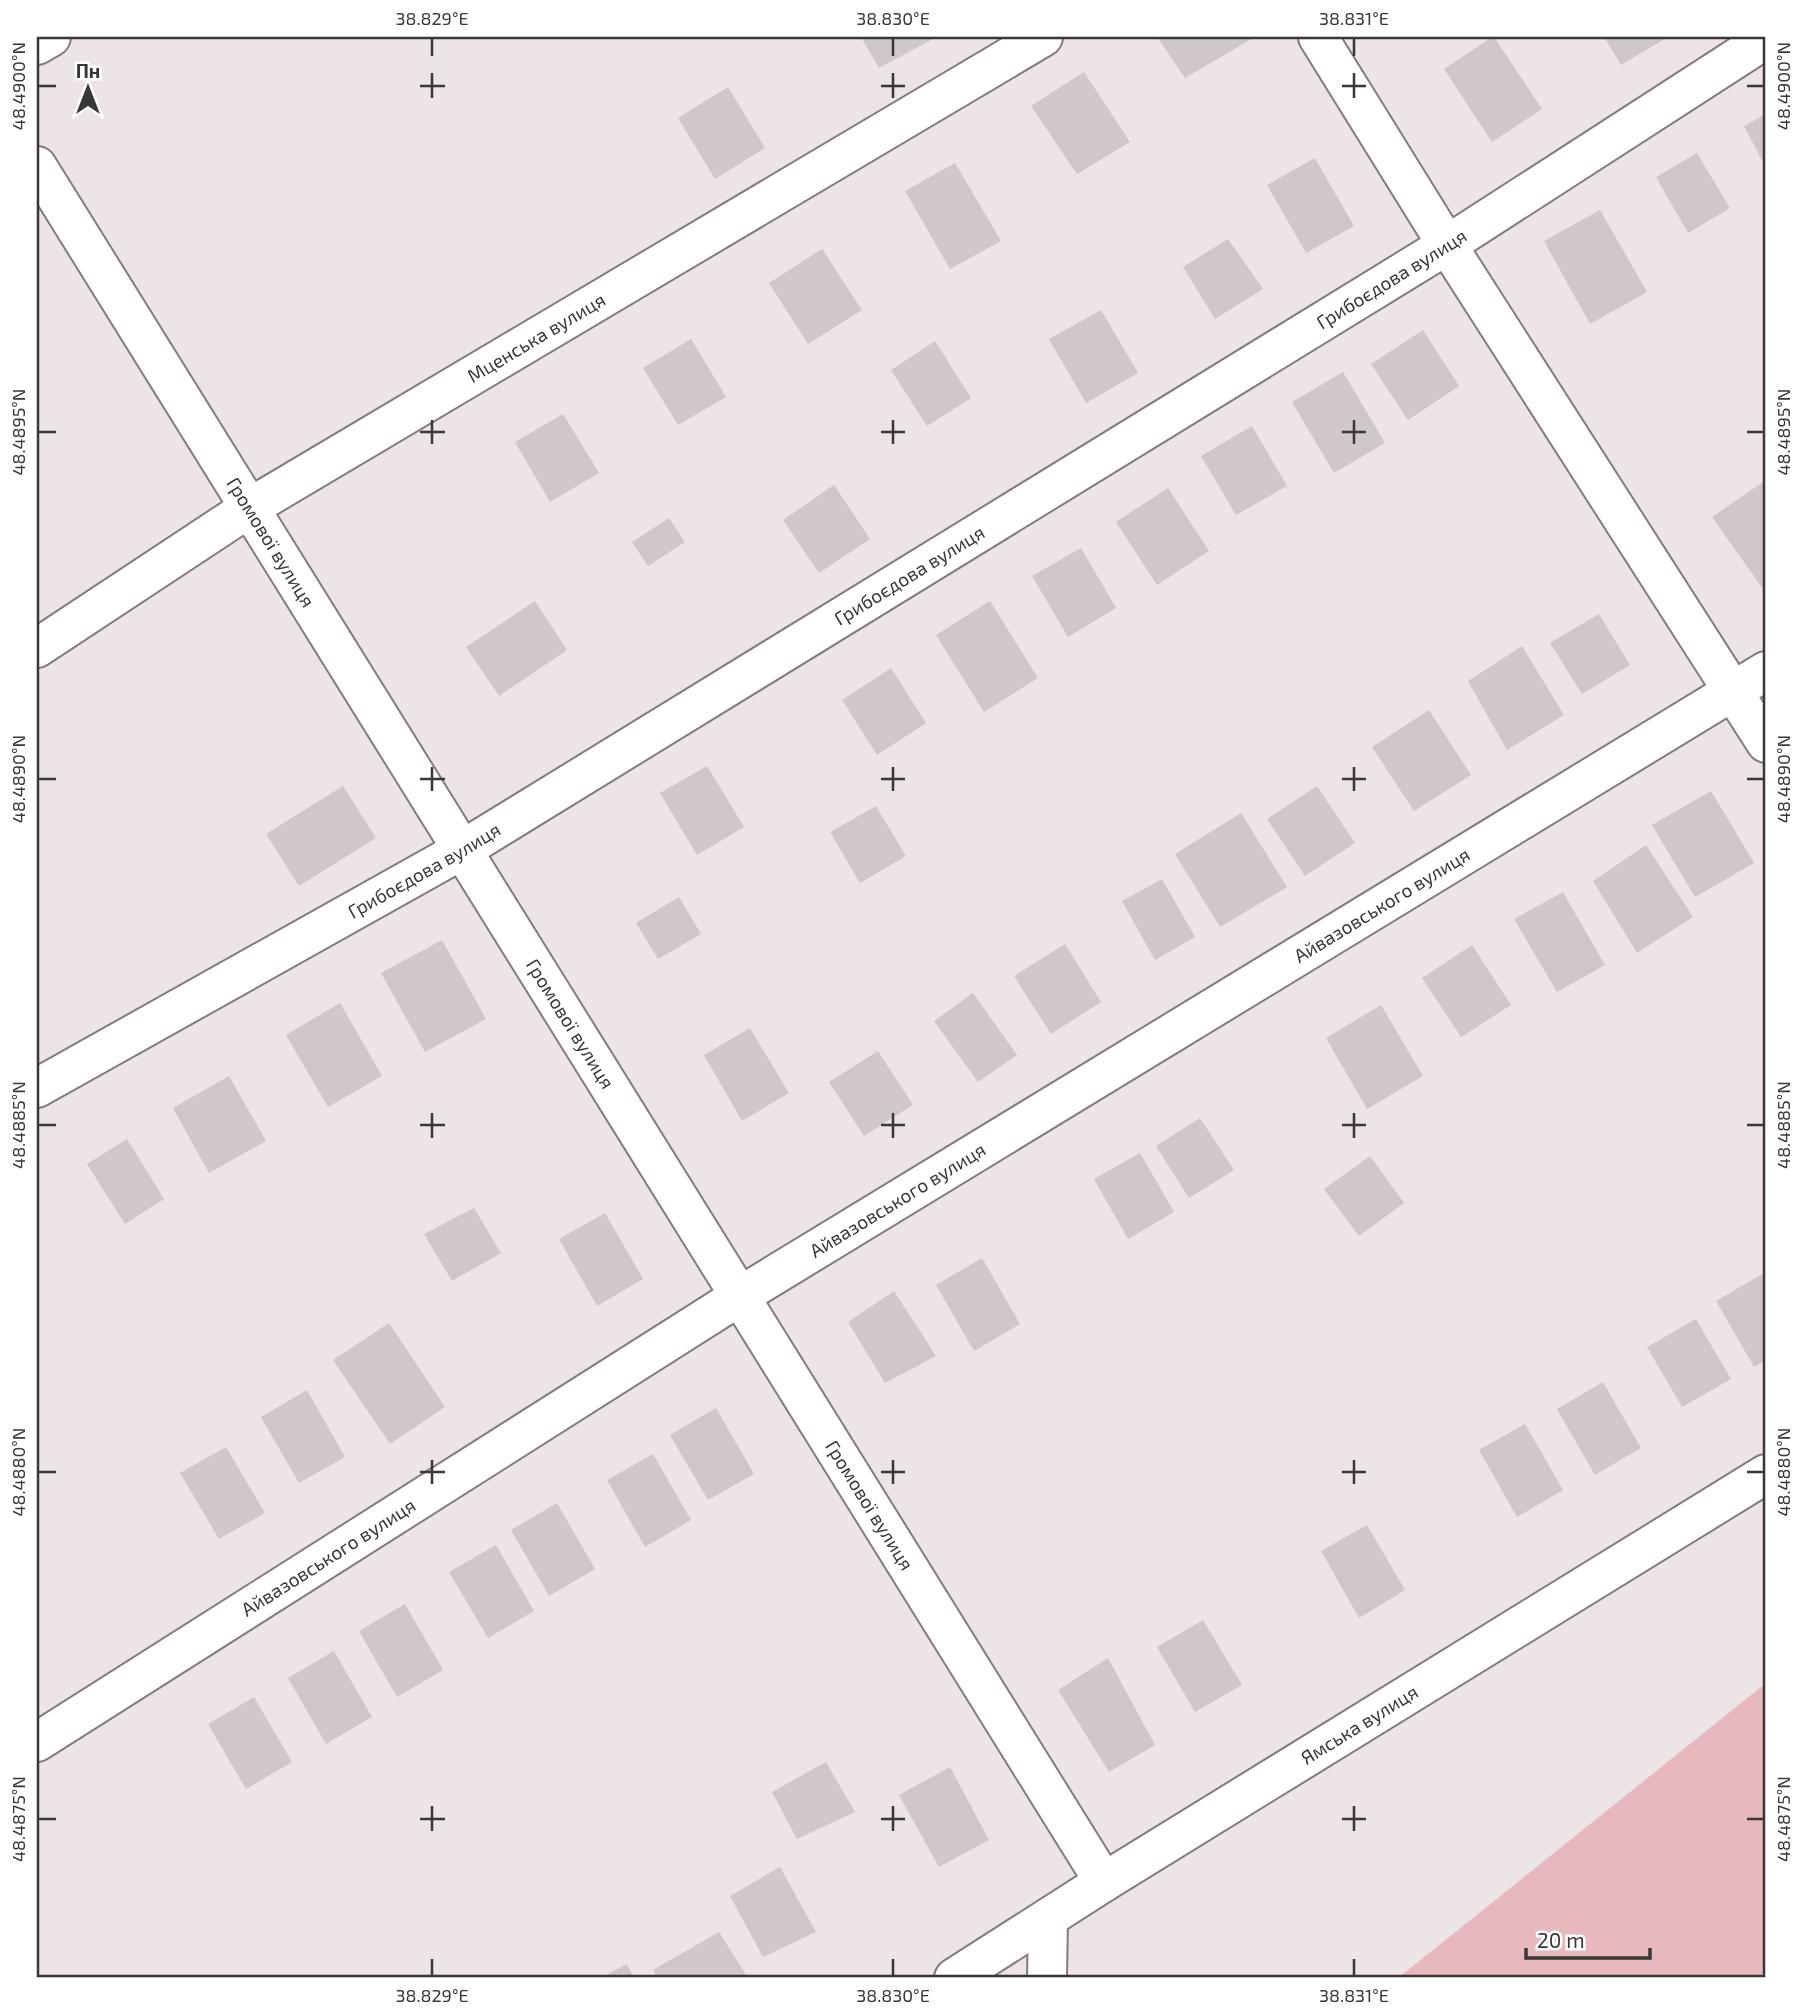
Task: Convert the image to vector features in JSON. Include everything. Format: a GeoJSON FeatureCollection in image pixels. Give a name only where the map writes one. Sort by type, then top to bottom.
{"type":"FeatureCollection","features":[{"type":"Feature","properties":{"kind":"street"},"geometry":{"type":"LineString","coordinates":[[37,45],[51,37]]}},
{"type":"Feature","properties":{"kind":"street","name":"Мценська вулиця"},"geometry":{"type":"LineString","coordinates":[[37,648],[249,508],[1043,37]]}},
{"type":"Feature","properties":{"kind":"street"},"geometry":{"type":"LineString","coordinates":[[1318,37],[1447,245],[1766,743]]}},
{"type":"Feature","properties":{"kind":"street","name":"Грибоєдова вулиця"},"geometry":{"type":"LineString","coordinates":[[37,1088],[462,850],[1447,245],[1766,40]]}},
{"type":"Feature","properties":{"kind":"street","name":"Громової вулиця"},"geometry":{"type":"LineString","coordinates":[[37,166],[1104,1882]]}},
{"type":"Feature","properties":{"kind":"street","name":"Айвазовського вулиця"},"geometry":{"type":"LineString","coordinates":[[37,1742],[740,1296],[1766,671]]}},
{"type":"Feature","properties":{"kind":"street","name":"Ямська вулиця"},"geometry":{"type":"LineString","coordinates":[[954,1978],[1104,1882],[1766,1475]]}},
{"type":"Feature","properties":{"kind":"street"},"geometry":{"type":"LineString","coordinates":[[1047,1978],[1048,1918]]}},
{"type":"Feature","properties":{"kind":"shaded area"},"geometry":{"type":"Polygon","coordinates":[[[1766,1683],[1766,1978],[1398,1978],[1766,1683]]]}},
{"type":"Feature","properties":{"kind":"building"},"geometry":{"type":"Polygon","coordinates":[[[861,37],[932,37],[933,39],[879,68],[861,37]]]}},
{"type":"Feature","properties":{"kind":"building"},"geometry":{"type":"Polygon","coordinates":[[[1157,37],[1255,37],[1185,78],[1157,37]]]}},
{"type":"Feature","properties":{"kind":"building"},"geometry":{"type":"Polygon","coordinates":[[[1492,37],[1542,109],[1492,142],[1444,69],[1492,37]]]}},
{"type":"Feature","properties":{"kind":"building"},"geometry":{"type":"Polygon","coordinates":[[[1604,37],[1668,37],[1621,65],[1604,37]]]}},
{"type":"Feature","properties":{"kind":"building"},"geometry":{"type":"Polygon","coordinates":[[[1084,72],[1130,142],[1077,174],[1031,106],[1084,72]]]}},
{"type":"Feature","properties":{"kind":"building"},"geometry":{"type":"Polygon","coordinates":[[[728,87],[765,148],[715,179],[678,118],[728,87]]]}},
{"type":"Feature","properties":{"kind":"building"},"geometry":{"type":"Polygon","coordinates":[[[1766,114],[1766,168],[1744,126],[1766,114]]]}},
{"type":"Feature","properties":{"kind":"building"},"geometry":{"type":"Polygon","coordinates":[[[1697,153],[1730,208],[1688,233],[1656,177],[1697,153]]]}},
{"type":"Feature","properties":{"kind":"building"},"geometry":{"type":"Polygon","coordinates":[[[1315,158],[1354,226],[1306,253],[1267,185],[1315,158]]]}},
{"type":"Feature","properties":{"kind":"building"},"geometry":{"type":"Polygon","coordinates":[[[955,163],[1001,241],[950,269],[905,191],[955,163]]]}},
{"type":"Feature","properties":{"kind":"building"},"geometry":{"type":"Polygon","coordinates":[[[1600,210],[1647,292],[1590,324],[1544,241],[1600,210]]]}},
{"type":"Feature","properties":{"kind":"building"},"geometry":{"type":"Polygon","coordinates":[[[1228,239],[1263,289],[1215,319],[1183,267],[1228,239]]]}},
{"type":"Feature","properties":{"kind":"building"},"geometry":{"type":"Polygon","coordinates":[[[822,249],[862,310],[808,344],[769,283],[822,249]]]}},
{"type":"Feature","properties":{"kind":"building"},"geometry":{"type":"Polygon","coordinates":[[[1101,310],[1138,373],[1086,403],[1049,339],[1101,310]]]}},
{"type":"Feature","properties":{"kind":"building"},"geometry":{"type":"Polygon","coordinates":[[[1423,330],[1459,386],[1408,420],[1371,364],[1423,330]]]}},
{"type":"Feature","properties":{"kind":"building"},"geometry":{"type":"Polygon","coordinates":[[[691,339],[726,397],[678,425],[643,368],[691,339]]]}},
{"type":"Feature","properties":{"kind":"building"},"geometry":{"type":"Polygon","coordinates":[[[935,341],[971,398],[927,426],[891,370],[935,341]]]}},
{"type":"Feature","properties":{"kind":"building"},"geometry":{"type":"Polygon","coordinates":[[[1343,372],[1385,443],[1334,473],[1292,402],[1343,372]]]}},
{"type":"Feature","properties":{"kind":"building"},"geometry":{"type":"Polygon","coordinates":[[[563,414],[599,473],[550,502],[515,442],[563,414]]]}},
{"type":"Feature","properties":{"kind":"building"},"geometry":{"type":"Polygon","coordinates":[[[1252,426],[1287,486],[1236,515],[1201,456],[1252,426]]]}},
{"type":"Feature","properties":{"kind":"building"},"geometry":{"type":"Polygon","coordinates":[[[1766,480],[1766,586],[1763,589],[1712,517],[1766,480]]]}},
{"type":"Feature","properties":{"kind":"building"},"geometry":{"type":"Polygon","coordinates":[[[834,485],[870,539],[819,573],[783,520],[834,485]]]}},
{"type":"Feature","properties":{"kind":"building"},"geometry":{"type":"Polygon","coordinates":[[[1168,488],[1209,551],[1157,585],[1116,522],[1168,488]]]}},
{"type":"Feature","properties":{"kind":"building"},"geometry":{"type":"Polygon","coordinates":[[[669,518],[685,542],[648,566],[632,542],[669,518]]]}},
{"type":"Feature","properties":{"kind":"building"},"geometry":{"type":"Polygon","coordinates":[[[1081,548],[1116,608],[1068,637],[1032,576],[1081,548]]]}},
{"type":"Feature","properties":{"kind":"building"},"geometry":{"type":"Polygon","coordinates":[[[535,601],[567,650],[499,696],[466,647],[535,601]]]}},
{"type":"Feature","properties":{"kind":"building"},"geometry":{"type":"Polygon","coordinates":[[[990,601],[1038,678],[984,712],[936,635],[990,601]]]}},
{"type":"Feature","properties":{"kind":"building"},"geometry":{"type":"Polygon","coordinates":[[[1599,614],[1630,665],[1582,694],[1550,643],[1599,614]]]}},
{"type":"Feature","properties":{"kind":"building"},"geometry":{"type":"Polygon","coordinates":[[[1522,646],[1564,715],[1507,750],[1468,681],[1522,646]]]}},
{"type":"Feature","properties":{"kind":"building"},"geometry":{"type":"Polygon","coordinates":[[[891,668],[926,723],[877,755],[842,700],[891,668]]]}},
{"type":"Feature","properties":{"kind":"building"},"geometry":{"type":"Polygon","coordinates":[[[1429,710],[1471,775],[1414,811],[1372,747],[1429,710]]]}},
{"type":"Feature","properties":{"kind":"building"},"geometry":{"type":"Polygon","coordinates":[[[707,766],[744,827],[697,855],[660,793],[707,766]]]}},
{"type":"Feature","properties":{"kind":"building"},"geometry":{"type":"Polygon","coordinates":[[[343,786],[376,838],[299,886],[266,834],[343,786]]]}},
{"type":"Feature","properties":{"kind":"building"},"geometry":{"type":"Polygon","coordinates":[[[1317,786],[1355,843],[1305,876],[1267,819],[1317,786]]]}},
{"type":"Feature","properties":{"kind":"building"},"geometry":{"type":"Polygon","coordinates":[[[1711,791],[1754,863],[1695,897],[1652,825],[1711,791]]]}},
{"type":"Feature","properties":{"kind":"building"},"geometry":{"type":"Polygon","coordinates":[[[876,806],[906,856],[860,883],[830,832],[876,806]]]}},
{"type":"Feature","properties":{"kind":"building"},"geometry":{"type":"Polygon","coordinates":[[[1241,813],[1287,887],[1220,927],[1175,854],[1241,813]]]}},
{"type":"Feature","properties":{"kind":"building"},"geometry":{"type":"Polygon","coordinates":[[[1646,845],[1693,917],[1637,953],[1593,881],[1646,845]]]}},
{"type":"Feature","properties":{"kind":"building"},"geometry":{"type":"Polygon","coordinates":[[[1162,879],[1195,937],[1155,960],[1122,901],[1162,879]]]}},
{"type":"Feature","properties":{"kind":"building"},"geometry":{"type":"Polygon","coordinates":[[[1563,892],[1605,965],[1557,992],[1514,919],[1563,892]]]}},
{"type":"Feature","properties":{"kind":"building"},"geometry":{"type":"Polygon","coordinates":[[[679,897],[701,934],[658,959],[636,923],[679,897]]]}},
{"type":"Feature","properties":{"kind":"building"},"geometry":{"type":"Polygon","coordinates":[[[442,940],[486,1019],[425,1052],[381,973],[442,940]]]}},
{"type":"Feature","properties":{"kind":"building"},"geometry":{"type":"Polygon","coordinates":[[[1065,944],[1101,1002],[1051,1034],[1014,976],[1065,944]]]}},
{"type":"Feature","properties":{"kind":"building"},"geometry":{"type":"Polygon","coordinates":[[[1472,945],[1511,1005],[1461,1037],[1422,978],[1472,945]]]}},
{"type":"Feature","properties":{"kind":"building"},"geometry":{"type":"Polygon","coordinates":[[[973,993],[1017,1055],[978,1082],[934,1021],[973,993]]]}},
{"type":"Feature","properties":{"kind":"building"},"geometry":{"type":"Polygon","coordinates":[[[340,1003],[382,1076],[328,1107],[286,1035],[340,1003]]]}},
{"type":"Feature","properties":{"kind":"building"},"geometry":{"type":"Polygon","coordinates":[[[1381,1005],[1423,1076],[1367,1109],[1326,1038],[1381,1005]]]}},
{"type":"Feature","properties":{"kind":"building"},"geometry":{"type":"Polygon","coordinates":[[[750,1028],[789,1093],[742,1121],[704,1055],[750,1028]]]}},
{"type":"Feature","properties":{"kind":"building"},"geometry":{"type":"Polygon","coordinates":[[[878,1051],[913,1105],[864,1136],[829,1082],[878,1051]]]}},
{"type":"Feature","properties":{"kind":"building"},"geometry":{"type":"Polygon","coordinates":[[[229,1076],[266,1141],[209,1173],[173,1108],[229,1076]]]}},
{"type":"Feature","properties":{"kind":"building"},"geometry":{"type":"Polygon","coordinates":[[[1200,1118],[1234,1170],[1189,1198],[1156,1146],[1200,1118]]]}},
{"type":"Feature","properties":{"kind":"building"},"geometry":{"type":"Polygon","coordinates":[[[127,1139],[164,1199],[125,1224],[87,1164],[127,1139]]]}},
{"type":"Feature","properties":{"kind":"building"},"geometry":{"type":"Polygon","coordinates":[[[1140,1153],[1174,1212],[1128,1239],[1094,1179],[1140,1153]]]}},
{"type":"Feature","properties":{"kind":"building"},"geometry":{"type":"Polygon","coordinates":[[[1370,1156],[1404,1203],[1359,1236],[1324,1189],[1370,1156]]]}},
{"type":"Feature","properties":{"kind":"building"},"geometry":{"type":"Polygon","coordinates":[[[474,1208],[501,1253],[452,1281],[424,1234],[474,1208]]]}},
{"type":"Feature","properties":{"kind":"building"},"geometry":{"type":"Polygon","coordinates":[[[605,1213],[643,1279],[597,1306],[559,1239],[605,1213]]]}},
{"type":"Feature","properties":{"kind":"building"},"geometry":{"type":"Polygon","coordinates":[[[982,1258],[1020,1324],[974,1351],[936,1285],[982,1258]]]}},
{"type":"Feature","properties":{"kind":"building"},"geometry":{"type":"Polygon","coordinates":[[[1762,1274],[1766,1281],[1766,1360],[1754,1367],[1716,1301],[1762,1274]]]}},
{"type":"Feature","properties":{"kind":"building"},"geometry":{"type":"Polygon","coordinates":[[[894,1291],[936,1356],[885,1383],[848,1322],[894,1291]]]}},
{"type":"Feature","properties":{"kind":"building"},"geometry":{"type":"Polygon","coordinates":[[[1696,1319],[1731,1379],[1682,1407],[1647,1347],[1696,1319]]]}},
{"type":"Feature","properties":{"kind":"building"},"geometry":{"type":"Polygon","coordinates":[[[389,1323],[445,1407],[390,1444],[333,1360],[389,1323]]]}},
{"type":"Feature","properties":{"kind":"building"},"geometry":{"type":"Polygon","coordinates":[[[1603,1382],[1641,1448],[1595,1475],[1557,1409],[1603,1382]]]}},
{"type":"Feature","properties":{"kind":"building"},"geometry":{"type":"Polygon","coordinates":[[[307,1390],[345,1457],[299,1483],[261,1417],[307,1390]]]}},
{"type":"Feature","properties":{"kind":"building"},"geometry":{"type":"Polygon","coordinates":[[[716,1408],[754,1474],[708,1500],[670,1435],[716,1408]]]}},
{"type":"Feature","properties":{"kind":"building"},"geometry":{"type":"Polygon","coordinates":[[[1525,1424],[1563,1490],[1517,1517],[1479,1450],[1525,1424]]]}},
{"type":"Feature","properties":{"kind":"building"},"geometry":{"type":"Polygon","coordinates":[[[226,1447],[265,1513],[219,1539],[180,1473],[226,1447]]]}},
{"type":"Feature","properties":{"kind":"building"},"geometry":{"type":"Polygon","coordinates":[[[653,1454],[691,1520],[645,1547],[607,1480],[653,1454]]]}},
{"type":"Feature","properties":{"kind":"building"},"geometry":{"type":"Polygon","coordinates":[[[557,1503],[595,1569],[549,1596],[511,1530],[557,1503]]]}},
{"type":"Feature","properties":{"kind":"building"},"geometry":{"type":"Polygon","coordinates":[[[1367,1525],[1405,1590],[1359,1618],[1321,1551],[1367,1525]]]}},
{"type":"Feature","properties":{"kind":"building"},"geometry":{"type":"Polygon","coordinates":[[[496,1545],[534,1611],[488,1638],[449,1572],[496,1545]]]}},
{"type":"Feature","properties":{"kind":"building"},"geometry":{"type":"Polygon","coordinates":[[[405,1604],[443,1670],[397,1697],[359,1631],[405,1604]]]}},
{"type":"Feature","properties":{"kind":"building"},"geometry":{"type":"Polygon","coordinates":[[[1203,1620],[1242,1685],[1195,1712],[1157,1647],[1203,1620]]]}},
{"type":"Feature","properties":{"kind":"building"},"geometry":{"type":"Polygon","coordinates":[[[334,1651],[372,1717],[326,1744],[288,1678],[334,1651]]]}},
{"type":"Feature","properties":{"kind":"building"},"geometry":{"type":"Polygon","coordinates":[[[1108,1658],[1155,1745],[1109,1772],[1058,1690],[1108,1658]]]}},
{"type":"Feature","properties":{"kind":"building"},"geometry":{"type":"Polygon","coordinates":[[[254,1697],[292,1762],[246,1789],[208,1724],[254,1697]]]}},
{"type":"Feature","properties":{"kind":"building"},"geometry":{"type":"Polygon","coordinates":[[[826,1762],[855,1812],[797,1839],[772,1792],[826,1762]]]}},
{"type":"Feature","properties":{"kind":"building"},"geometry":{"type":"Polygon","coordinates":[[[950,1767],[989,1840],[939,1867],[899,1795],[950,1767]]]}},
{"type":"Feature","properties":{"kind":"building"},"geometry":{"type":"Polygon","coordinates":[[[780,1867],[816,1932],[763,1957],[730,1896],[780,1867]]]}},
{"type":"Feature","properties":{"kind":"building"},"geometry":{"type":"Polygon","coordinates":[[[719,1932],[748,1978],[658,1978],[653,1970],[719,1932]]]}},
{"type":"Feature","properties":{"kind":"building"},"geometry":{"type":"Polygon","coordinates":[[[627,1964],[634,1978],[600,1978],[627,1964]]]}}]}
